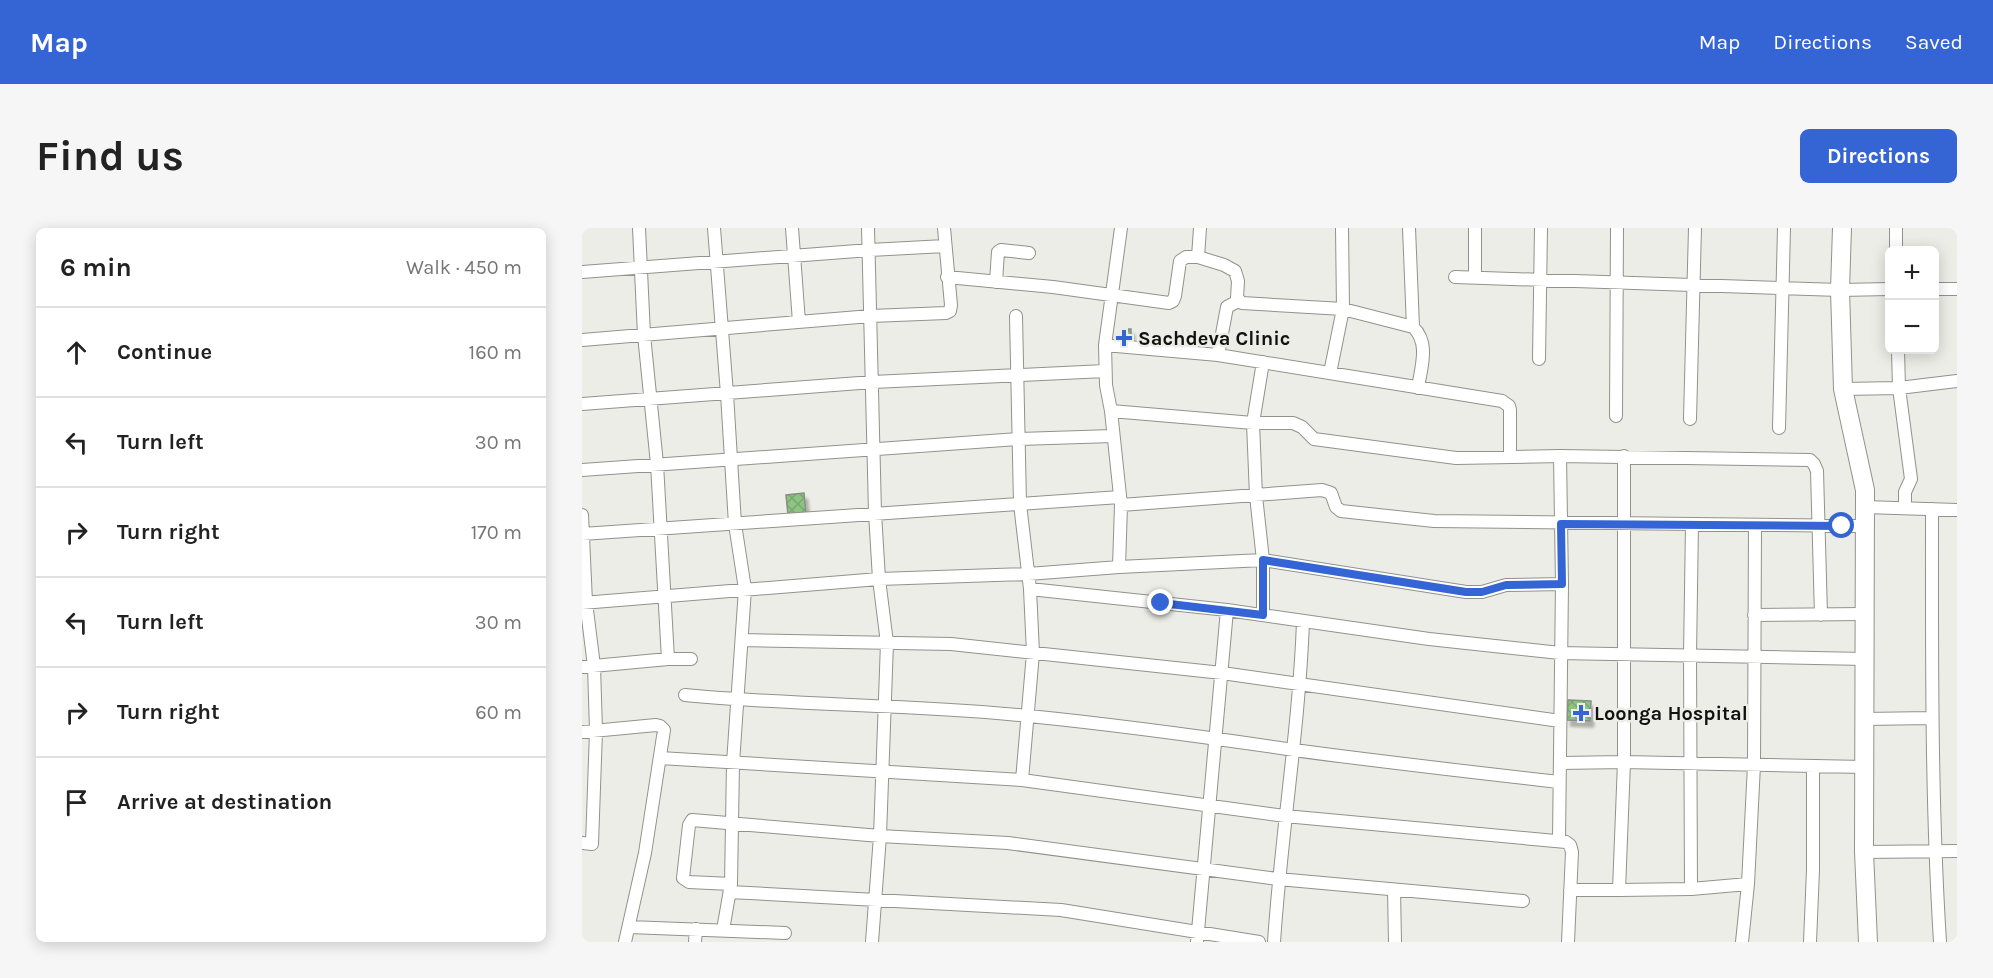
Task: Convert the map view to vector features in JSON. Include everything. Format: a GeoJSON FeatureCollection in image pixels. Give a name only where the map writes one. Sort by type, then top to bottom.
{"type":"FeatureCollection","features":[{"type":"Feature","properties":{"kind":"main road"},"geometry":{"type":"LineString","coordinates":[[1842,228],[1840,290],[1843,389],[1863,476],[1866,526],[1864,852],[1868,942]]}},
{"type":"Feature","properties":{"kind":"street"},"geometry":{"type":"LineString","coordinates":[[639,228],[644,335],[657,464],[668,660]]}},
{"type":"Feature","properties":{"kind":"street"},"geometry":{"type":"LineString","coordinates":[[714,228],[735,524],[745,589],[733,763],[734,824],[731,888],[723,930]]}},
{"type":"Feature","properties":{"kind":"street"},"geometry":{"type":"LineString","coordinates":[[792,228],[799,322]]}},
{"type":"Feature","properties":{"kind":"street"},"geometry":{"type":"LineString","coordinates":[[868,228],[872,316],[875,513],[879,579],[887,643],[880,836],[872,942]]}},
{"type":"Feature","properties":{"kind":"street"},"geometry":{"type":"LineString","coordinates":[[582,340],[872,316],[946,313],[950,311],[951,305],[944,228]]}},
{"type":"Feature","properties":{"kind":"street"},"geometry":{"type":"LineString","coordinates":[[1119,567],[1120,501],[1105,371],[1105,345],[1121,228]]}},
{"type":"Feature","properties":{"kind":"street"},"geometry":{"type":"LineString","coordinates":[[1198,257],[1200,228]]}},
{"type":"Feature","properties":{"kind":"street"},"geometry":{"type":"LineString","coordinates":[[1329,373],[1342,309],[1342,228]]}},
{"type":"Feature","properties":{"kind":"street"},"geometry":{"type":"LineString","coordinates":[[1409,228],[1413,327],[1423,341],[1418,388]]}},
{"type":"Feature","properties":{"kind":"street"},"geometry":{"type":"LineString","coordinates":[[1475,228],[1475,278]]}},
{"type":"Feature","properties":{"kind":"street"},"geometry":{"type":"LineString","coordinates":[[1539,359],[1540,228]]}},
{"type":"Feature","properties":{"kind":"street"},"geometry":{"type":"LineString","coordinates":[[1616,416],[1617,228]]}},
{"type":"Feature","properties":{"kind":"street"},"geometry":{"type":"LineString","coordinates":[[1690,419],[1695,228]]}},
{"type":"Feature","properties":{"kind":"street"},"geometry":{"type":"LineString","coordinates":[[1779,428],[1784,228]]}},
{"type":"Feature","properties":{"kind":"street"},"geometry":{"type":"LineString","coordinates":[[1896,228],[1896,246]]}},
{"type":"Feature","properties":{"kind":"street"},"geometry":{"type":"LineString","coordinates":[[582,272],[945,246]]}},
{"type":"Feature","properties":{"kind":"street"},"geometry":{"type":"LineString","coordinates":[[996,282],[998,252],[1001,250],[1029,253]]}},
{"type":"Feature","properties":{"kind":"street"},"geometry":{"type":"LineString","coordinates":[[947,277],[1163,302],[1173,301],[1180,261],[1186,257],[1198,257],[1235,271],[1238,281],[1238,301]]}},
{"type":"Feature","properties":{"kind":"street"},"geometry":{"type":"LineString","coordinates":[[1455,277],[1840,290],[1885,289]]}},
{"type":"Feature","properties":{"kind":"street"},"geometry":{"type":"LineString","coordinates":[[1939,289],[1957,289]]}},
{"type":"Feature","properties":{"kind":"street"},"geometry":{"type":"LineString","coordinates":[[1218,355],[1227,307],[1238,301],[1342,309],[1413,327]]}},
{"type":"Feature","properties":{"kind":"street"},"geometry":{"type":"LineString","coordinates":[[1017,316],[1020,504],[1030,589],[1033,653],[1022,780]]}},
{"type":"Feature","properties":{"kind":"street"},"geometry":{"type":"LineString","coordinates":[[1105,345],[1218,355],[1505,402],[1510,410],[1510,456]]}},
{"type":"Feature","properties":{"kind":"street"},"geometry":{"type":"LineString","coordinates":[[1898,354],[1899,388],[1911,479],[1905,492],[1905,508]]}},
{"type":"Feature","properties":{"kind":"street"},"geometry":{"type":"LineString","coordinates":[[1263,362],[1253,423],[1256,496],[1263,560],[1263,615]]}},
{"type":"Feature","properties":{"kind":"street"},"geometry":{"type":"LineString","coordinates":[[582,404],[873,382],[1105,371]]}},
{"type":"Feature","properties":{"kind":"street"},"geometry":{"type":"LineString","coordinates":[[1843,389],[1899,388],[1957,381]]}},
{"type":"Feature","properties":{"kind":"street"},"geometry":{"type":"LineString","coordinates":[[1111,411],[1253,423],[1293,423],[1302,427],[1314,439],[1439,457],[1624,456],[1810,460],[1815,464],[1817,471],[1821,615]]}},
{"type":"Feature","properties":{"kind":"street"},"geometry":{"type":"LineString","coordinates":[[582,470],[1019,439],[1113,436]]}},
{"type":"Feature","properties":{"kind":"street"},"geometry":{"type":"LineString","coordinates":[[1559,840],[1562,584],[1560,456]]}},
{"type":"Feature","properties":{"kind":"street"},"geometry":{"type":"LineString","coordinates":[[1619,890],[1624,762],[1624,456]]}},
{"type":"Feature","properties":{"kind":"street"},"geometry":{"type":"LineString","coordinates":[[583,534],[1020,504],[1256,496],[1323,490],[1331,493],[1336,507],[1341,511],[1434,521],[1866,526]]}},
{"type":"Feature","properties":{"kind":"street"},"geometry":{"type":"LineString","coordinates":[[1865,507],[1957,510]]}},
{"type":"Feature","properties":{"kind":"street"},"geometry":{"type":"LineString","coordinates":[[1932,509],[1931,718],[1940,942]]}},
{"type":"Feature","properties":{"kind":"street"},"geometry":{"type":"LineString","coordinates":[[582,515],[588,667],[596,731],[588,782],[592,844],[582,843]]}},
{"type":"Feature","properties":{"kind":"street"},"geometry":{"type":"LineString","coordinates":[[1691,889],[1692,524]]}},
{"type":"Feature","properties":{"kind":"street"},"geometry":{"type":"LineString","coordinates":[[1742,942],[1748,884],[1754,765],[1755,525]]}},
{"type":"Feature","properties":{"kind":"street"},"geometry":{"type":"LineString","coordinates":[[584,602],[879,579],[1028,574],[1263,560],[1466,592],[1482,592],[1506,585],[1562,584]]}},
{"type":"Feature","properties":{"kind":"street"},"geometry":{"type":"LineString","coordinates":[[1030,589],[1227,610],[1429,639],[1560,653],[1865,659]]}},
{"type":"Feature","properties":{"kind":"street"},"geometry":{"type":"LineString","coordinates":[[1198,937],[1227,610]]}},
{"type":"Feature","properties":{"kind":"street"},"geometry":{"type":"LineString","coordinates":[[1754,615],[1866,614]]}},
{"type":"Feature","properties":{"kind":"street"},"geometry":{"type":"LineString","coordinates":[[1274,942],[1278,879],[1294,750],[1303,622]]}},
{"type":"Feature","properties":{"kind":"street"},"geometry":{"type":"LineString","coordinates":[[742,640],[951,644],[1222,673],[1560,721]]}},
{"type":"Feature","properties":{"kind":"street"},"geometry":{"type":"LineString","coordinates":[[588,667],[691,660]]}},
{"type":"Feature","properties":{"kind":"street"},"geometry":{"type":"LineString","coordinates":[[685,695],[1027,716],[1215,737],[1294,750],[1559,782]]}},
{"type":"Feature","properties":{"kind":"street"},"geometry":{"type":"LineString","coordinates":[[1864,719],[1931,718]]}},
{"type":"Feature","properties":{"kind":"street"},"geometry":{"type":"LineString","coordinates":[[582,732],[660,726],[664,730],[645,853],[625,942]]}},
{"type":"Feature","properties":{"kind":"street"},"geometry":{"type":"LineString","coordinates":[[660,758],[1022,780],[1285,816],[1559,840],[1570,845],[1568,942]]}},
{"type":"Feature","properties":{"kind":"street"},"geometry":{"type":"LineString","coordinates":[[1560,763],[1624,762],[1864,767]]}},
{"type":"Feature","properties":{"kind":"street"},"geometry":{"type":"LineString","coordinates":[[1810,942],[1813,766]]}},
{"type":"Feature","properties":{"kind":"street"},"geometry":{"type":"LineString","coordinates":[[1259,942],[1198,937],[1061,910],[876,900],[731,888],[689,882],[682,878],[689,825],[692,820],[880,836],[1008,843],[1278,879],[1522,901]]}},
{"type":"Feature","properties":{"kind":"street"},"geometry":{"type":"LineString","coordinates":[[1864,852],[1957,851]]}},
{"type":"Feature","properties":{"kind":"street"},"geometry":{"type":"LineString","coordinates":[[1570,890],[1691,889],[1748,884]]}},
{"type":"Feature","properties":{"kind":"street"},"geometry":{"type":"LineString","coordinates":[[1394,890],[1395,942]]}},
{"type":"Feature","properties":{"kind":"street"},"geometry":{"type":"LineString","coordinates":[[629,927],[785,933]]}},
{"type":"Feature","properties":{"kind":"street"},"geometry":{"type":"LineString","coordinates":[[695,942],[696,929]]}},
{"type":"Feature","properties":{"kind":"building"},"geometry":{"type":"Polygon","coordinates":[[[1121,329],[1131,329],[1131,344],[1121,344],[1121,329]]]}},
{"type":"Feature","properties":{"kind":"building"},"geometry":{"type":"Polygon","coordinates":[[[804,493],[806,513],[788,515],[786,495],[804,493]]]}},
{"type":"Feature","properties":{"kind":"building"},"geometry":{"type":"Polygon","coordinates":[[[1568,700],[1591,701],[1590,721],[1567,720],[1568,700]]]}},
{"type":"Feature","properties":{"kind":"place","name":"Sachdeva Clinic"},"geometry":{"type":"Point","coordinates":[1124,338]}},
{"type":"Feature","properties":{"kind":"place","name":"Loonga Hospital"},"geometry":{"type":"Point","coordinates":[1581,713]}},
{"type":"Feature","properties":{"kind":"route"},"geometry":{"type":"LineString","coordinates":[[1161,603],[1263,615],[1263,560],[1466,592],[1482,592],[1506,585],[1562,584],[1561,524],[1842,526]]}}]}
